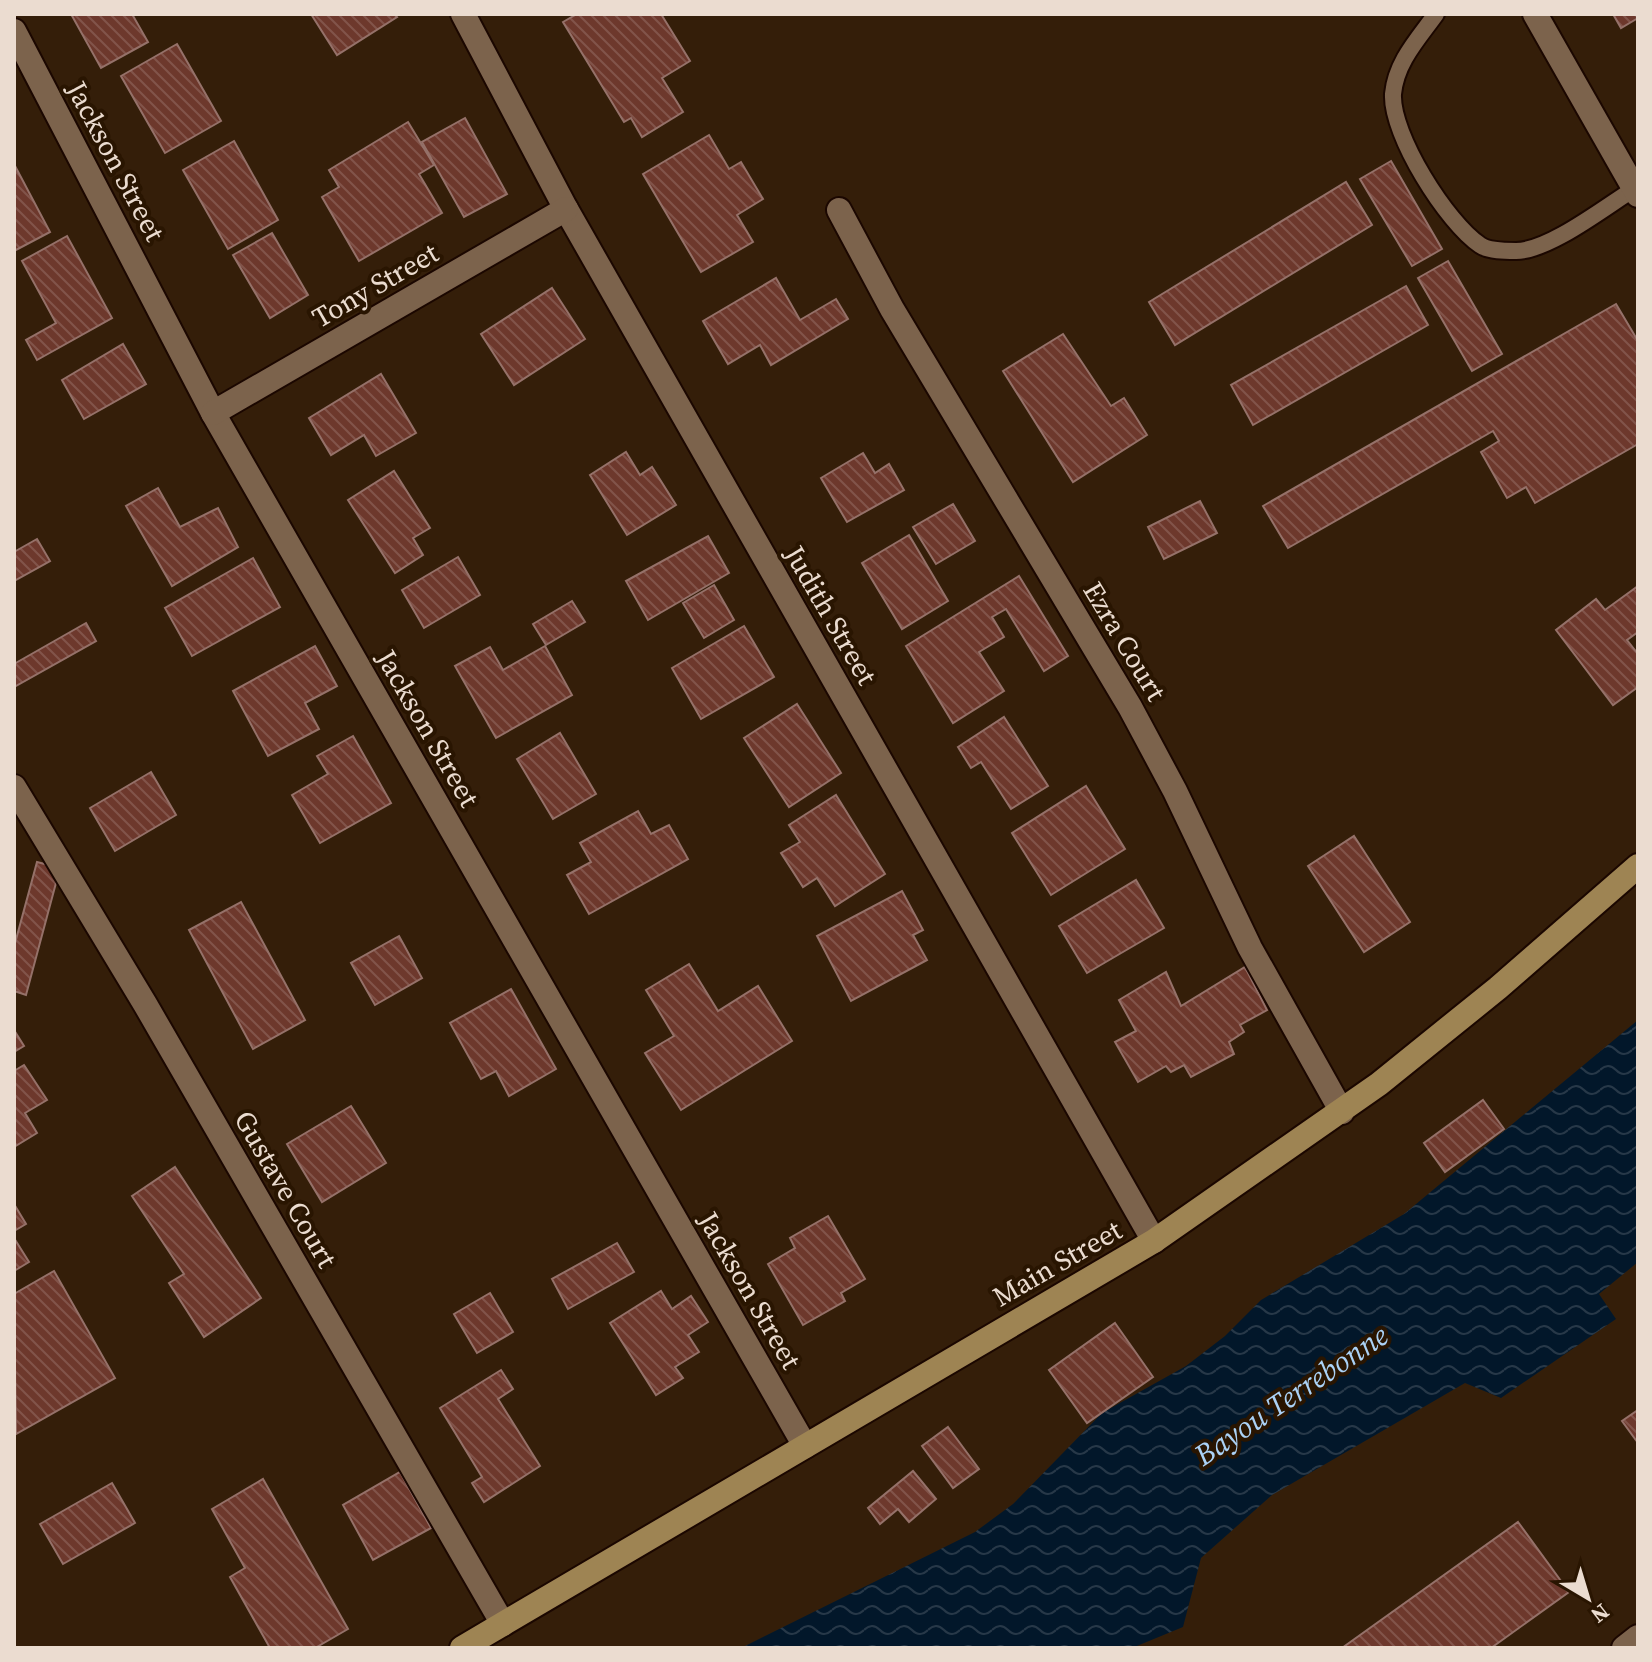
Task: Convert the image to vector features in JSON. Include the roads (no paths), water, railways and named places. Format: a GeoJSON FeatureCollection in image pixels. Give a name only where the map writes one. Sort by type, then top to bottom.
{"type":"FeatureCollection","features":[{"type":"Feature","properties":{"kind":"main road","name":"Main Street"},"geometry":{"type":"LineString","coordinates":[[462,1648],[1154,1241],[1342,1112],[1498,988],[1638,866]]}},
{"type":"Feature","properties":{"kind":"street","name":"Judith Street"},"geometry":{"type":"LineString","coordinates":[[463,14],[566,209],[1154,1241]]}},
{"type":"Feature","properties":{"kind":"street"},"geometry":{"type":"LineString","coordinates":[[1535,14],[1636,192]]}},
{"type":"Feature","properties":{"kind":"street","name":"Jackson Street"},"geometry":{"type":"LineString","coordinates":[[14,31],[213,413],[805,1446]]}},
{"type":"Feature","properties":{"kind":"street","name":"Tony Street"},"geometry":{"type":"LineString","coordinates":[[213,413],[566,209]]}},
{"type":"Feature","properties":{"kind":"street","name":"Ezra Court"},"geometry":{"type":"LineString","coordinates":[[839,210],[892,309],[1130,707],[1175,791],[1250,948],[1342,1112]]}},
{"type":"Feature","properties":{"kind":"street","name":"Gustave Court"},"geometry":{"type":"LineString","coordinates":[[14,787],[145,1004],[503,1624]]}},
{"type":"Feature","properties":{"kind":"street"},"geometry":{"type":"LineString","coordinates":[[1624,1648],[1638,1637]]}},
{"type":"Feature","properties":{"kind":"lane"},"geometry":{"type":"LineString","coordinates":[[1436,14],[1402,60],[1393,96],[1406,144],[1450,218],[1483,248],[1519,251],[1548,242],[1636,192]]}},
{"type":"Feature","properties":{"kind":"water","name":"Bayou Terrebonne"},"geometry":{"type":"Polygon","coordinates":[[[1638,1020],[1638,1262],[1599,1294],[1616,1319],[1501,1398],[1465,1383],[1272,1495],[1201,1558],[1183,1627],[1132,1648],[741,1648],[975,1532],[1013,1504],[1102,1413],[1186,1366],[1225,1336],[1261,1300],[1404,1214],[1638,1020]]]}}]}
